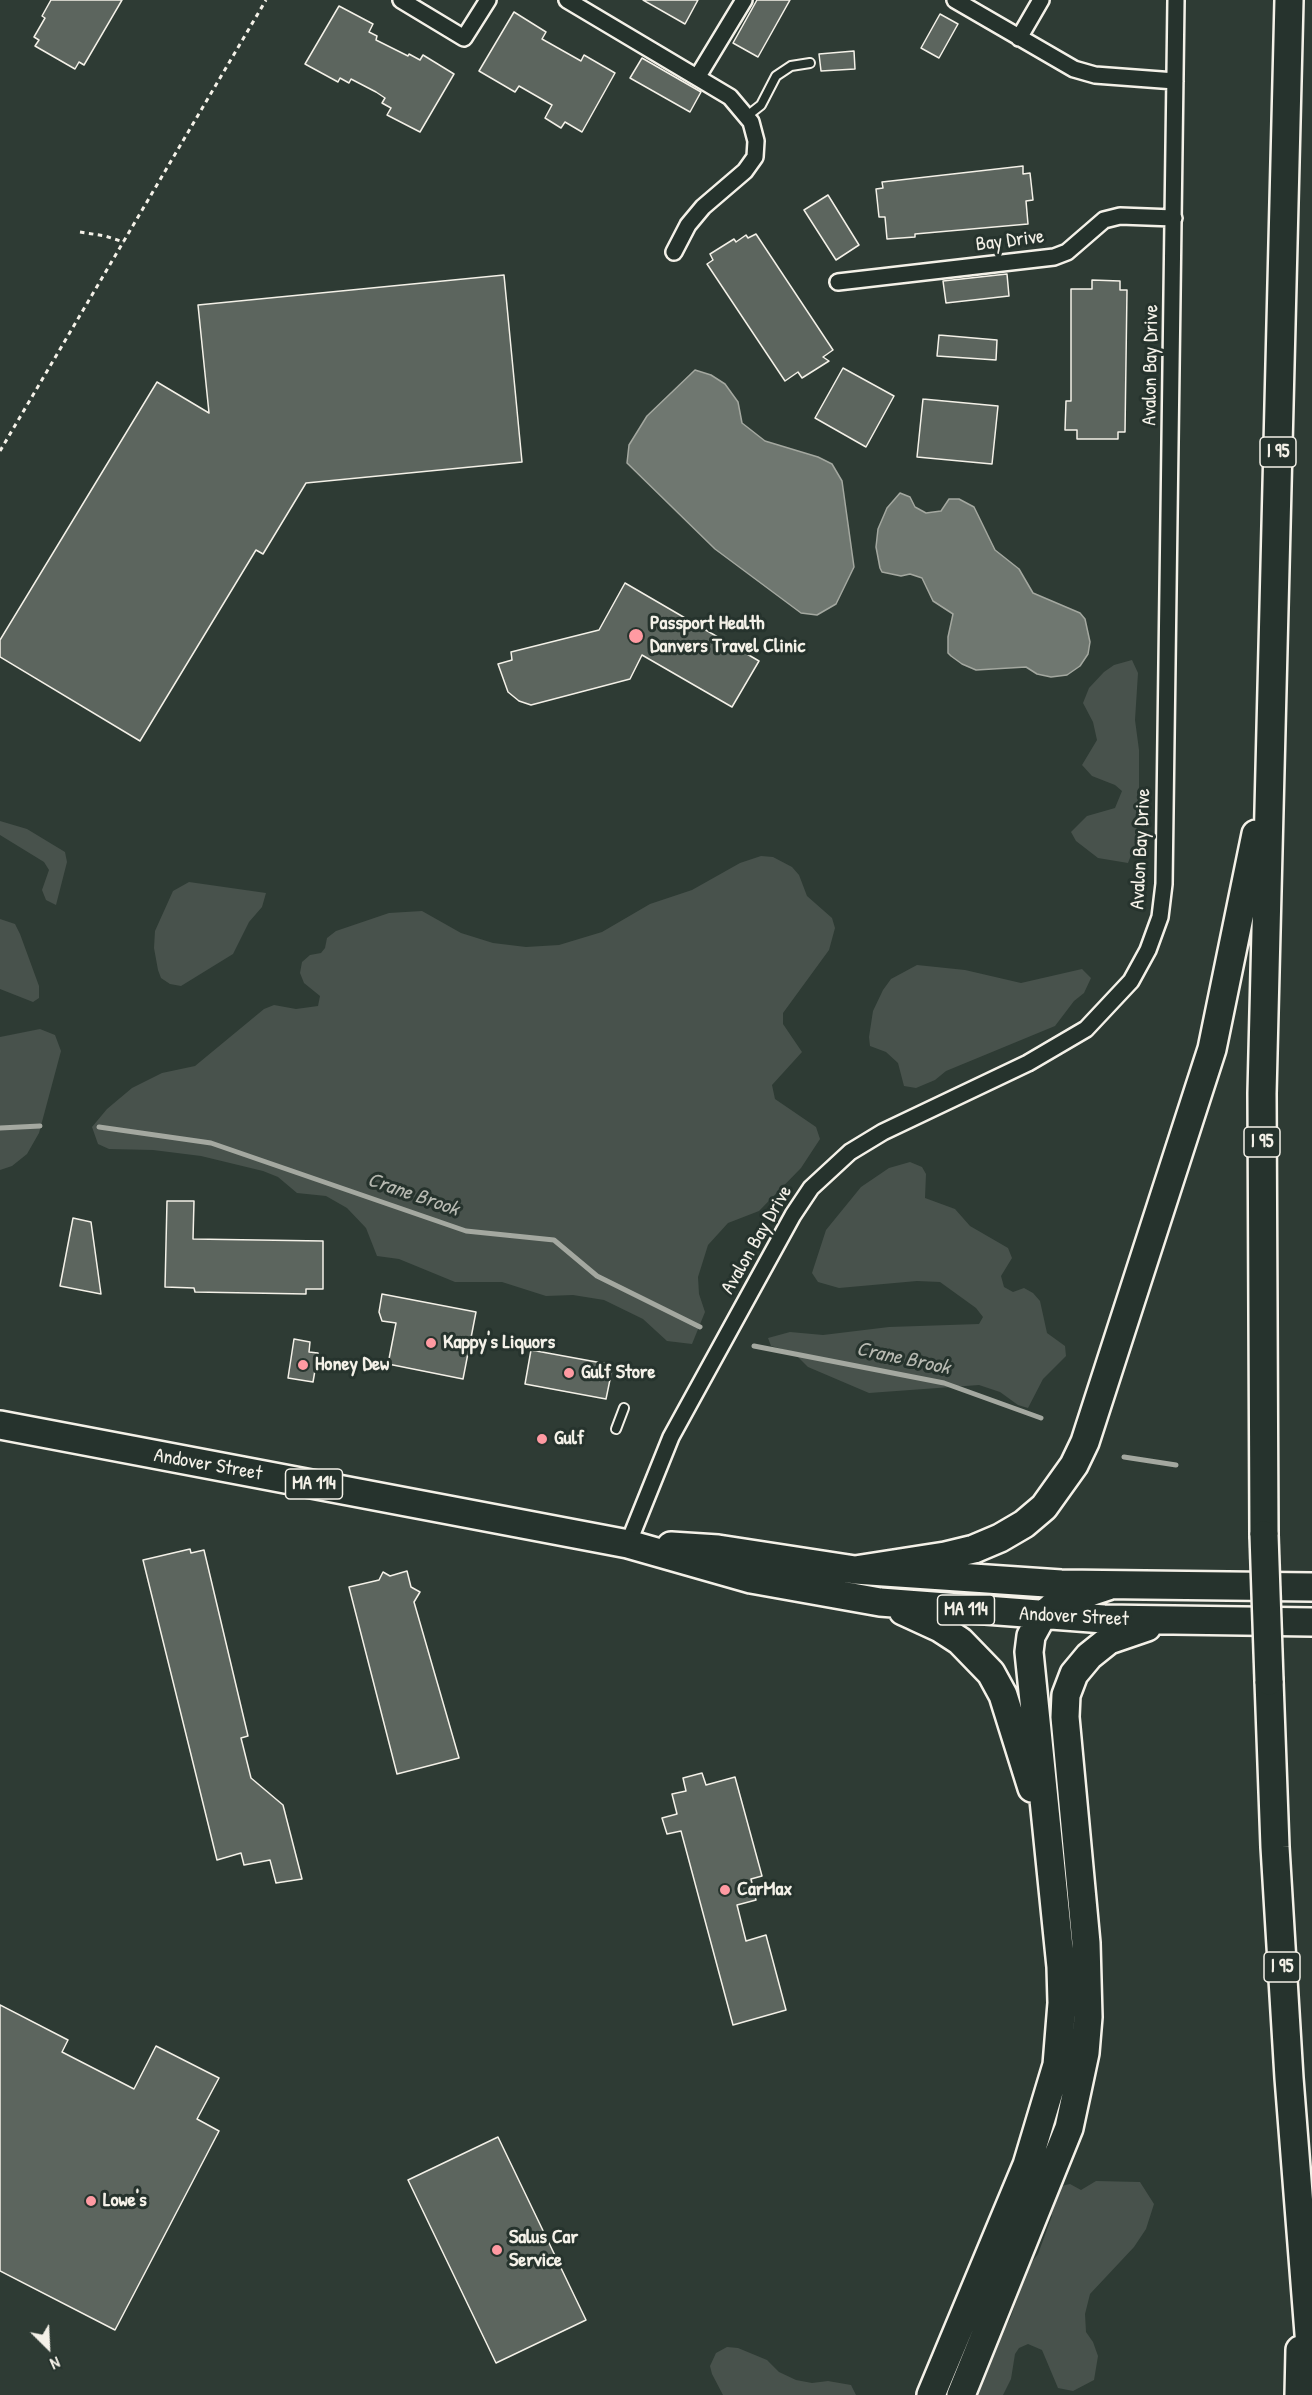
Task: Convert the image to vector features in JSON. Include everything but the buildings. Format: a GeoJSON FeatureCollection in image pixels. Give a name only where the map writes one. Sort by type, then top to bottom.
{"type":"FeatureCollection","features":[{"type":"Feature","properties":{"kind":"highway","name":"I 95"},"geometry":{"type":"LineString","coordinates":[[1289,0],[1262,1093],[1264,1535],[1275,1847],[1312,2372]]}},
{"type":"Feature","properties":{"kind":"highway"},"geometry":{"type":"LineString","coordinates":[[855,1570],[945,1556],[974,1549],[1000,1538],[1024,1524],[1044,1507],[1074,1465],[1089,1430],[1212,1049],[1226,991],[1271,750]]}},
{"type":"Feature","properties":{"kind":"highway","name":"Andover Street"},"geometry":{"type":"LineString","coordinates":[[0,1425],[628,1544],[751,1580],[880,1602],[1042,1616],[1169,1622],[1312,1622]]}},
{"type":"Feature","properties":{"kind":"highway","name":"Andover Street"},"geometry":{"type":"LineString","coordinates":[[628,1544],[718,1549],[855,1570],[1108,1586],[1312,1587]]}},
{"type":"Feature","properties":{"kind":"highway"},"geometry":{"type":"LineString","coordinates":[[931,2395],[1027,2165],[1057,2065],[1062,2003],[1061,1967],[1046,1841],[1041,1748],[1029,1652],[1031,1636],[1042,1616],[1057,1603],[1108,1586]]}},
{"type":"Feature","properties":{"kind":"highway"},"geometry":{"type":"LineString","coordinates":[[880,1602],[946,1632],[977,1657],[990,1673],[1003,1695],[1046,1841]]}},
{"type":"Feature","properties":{"kind":"highway"},"geometry":{"type":"LineString","coordinates":[[961,2395],[1065,2139],[1085,2053],[1088,2017],[1086,1943],[1065,1717],[1066,1695],[1074,1674],[1089,1656],[1109,1640],[1169,1622]]}},
{"type":"Feature","properties":{"kind":"highway"},"geometry":{"type":"LineString","coordinates":[[1299,2395],[1302,2253]]}},
{"type":"Feature","properties":{"kind":"street"},"geometry":{"type":"LineString","coordinates":[[401,0],[464,38],[488,0]]}},
{"type":"Feature","properties":{"kind":"street"},"geometry":{"type":"LineString","coordinates":[[567,0],[698,76],[730,97],[747,116],[756,141],[755,157],[745,171],[703,207],[688,225],[674,252]]}},
{"type":"Feature","properties":{"kind":"street"},"geometry":{"type":"LineString","coordinates":[[698,76],[744,0]]}},
{"type":"Feature","properties":{"kind":"street"},"geometry":{"type":"LineString","coordinates":[[955,0],[971,4],[1019,38],[1074,69],[1095,75],[1175,81]]}},
{"type":"Feature","properties":{"kind":"street"},"geometry":{"type":"LineString","coordinates":[[1019,38],[1041,0]]}},
{"type":"Feature","properties":{"kind":"street","name":"Avalon Bay Drive"},"geometry":{"type":"LineString","coordinates":[[628,1544],[670,1437],[793,1215],[812,1188],[850,1152],[883,1132],[1028,1063],[1086,1029],[1131,981],[1148,950],[1160,917],[1164,884],[1176,0]]}},
{"type":"Feature","properties":{"kind":"street","name":"Bay Drive"},"geometry":{"type":"LineString","coordinates":[[838,282],[1054,257],[1067,252],[1104,220],[1120,216],[1174,218]]}},
{"type":"Feature","properties":{"kind":"lane"},"geometry":{"type":"LineString","coordinates":[[747,116],[761,105],[776,76],[791,66],[810,63]]}},
{"type":"Feature","properties":{"kind":"lane"},"geometry":{"type":"LineString","coordinates":[[616,1429],[624,1408]]}},
{"type":"Feature","properties":{"kind":"path"},"geometry":{"type":"LineString","coordinates":[[0,451],[266,0]]}},
{"type":"Feature","properties":{"kind":"path"},"geometry":{"type":"LineString","coordinates":[[80,232],[124,242]]}},
{"type":"Feature","properties":{"kind":"shaded area"},"geometry":{"type":"Polygon","coordinates":[[[695,370],[711,375],[725,384],[738,402],[742,423],[765,441],[818,457],[832,464],[842,481],[854,567],[836,604],[817,615],[801,613],[715,549],[627,463],[629,445],[647,416],[695,370]]]}},
{"type":"Feature","properties":{"kind":"shaded area"},"geometry":{"type":"Polygon","coordinates":[[[900,493],[910,497],[915,507],[926,513],[941,511],[949,499],[959,499],[974,507],[995,550],[1019,569],[1033,593],[1080,613],[1085,619],[1090,642],[1088,654],[1080,666],[1067,675],[1051,677],[1037,674],[1026,667],[976,670],[951,656],[948,653],[948,637],[953,614],[933,601],[922,578],[910,574],[901,576],[882,572],[880,568],[876,547],[878,529],[887,508],[900,493]]]}},
{"type":"Feature","properties":{"kind":"shaded area"},"geometry":{"type":"Polygon","coordinates":[[[1132,660],[1138,673],[1135,720],[1139,750],[1139,834],[1128,863],[1098,858],[1076,841],[1071,832],[1087,816],[1115,808],[1122,791],[1115,785],[1092,776],[1082,765],[1097,740],[1093,722],[1083,703],[1089,688],[1104,672],[1114,665],[1132,660]]]}},
{"type":"Feature","properties":{"kind":"shaded area"},"geometry":{"type":"Polygon","coordinates":[[[0,821],[27,829],[65,852],[67,862],[56,905],[46,900],[42,890],[49,870],[44,862],[0,835],[0,821]]]}},
{"type":"Feature","properties":{"kind":"shaded area"},"geometry":{"type":"Polygon","coordinates":[[[761,856],[773,857],[792,867],[799,875],[807,896],[832,918],[835,928],[829,950],[783,1013],[783,1024],[802,1052],[772,1085],[775,1099],[816,1127],[820,1139],[801,1168],[759,1211],[728,1223],[708,1245],[698,1277],[699,1294],[705,1312],[692,1344],[667,1341],[643,1319],[604,1300],[573,1295],[546,1296],[502,1282],[455,1282],[399,1259],[377,1256],[366,1228],[347,1208],[326,1196],[297,1193],[278,1177],[263,1171],[201,1156],[153,1150],[109,1149],[98,1144],[92,1127],[107,1109],[132,1088],[162,1073],[195,1066],[264,1009],[274,1005],[296,1009],[318,1006],[320,996],[304,983],[300,973],[302,962],[310,955],[321,953],[325,948],[327,938],[336,931],[389,913],[422,911],[461,933],[493,943],[526,947],[559,945],[602,932],[650,904],[692,890],[740,863],[761,856]]]}},
{"type":"Feature","properties":{"kind":"shaded area"},"geometry":{"type":"Polygon","coordinates":[[[189,882],[266,893],[262,907],[249,922],[233,954],[181,986],[170,984],[161,978],[154,948],[155,931],[173,891],[189,882]]]}},
{"type":"Feature","properties":{"kind":"shaded area"},"geometry":{"type":"Polygon","coordinates":[[[0,919],[15,924],[20,934],[39,986],[39,998],[33,1002],[0,989],[0,919]]]}},
{"type":"Feature","properties":{"kind":"shaded area"},"geometry":{"type":"Polygon","coordinates":[[[917,965],[965,970],[1021,983],[1082,969],[1091,978],[1084,993],[1074,1001],[1055,1026],[946,1071],[935,1080],[916,1088],[904,1086],[898,1063],[886,1052],[870,1046],[869,1037],[873,1011],[883,990],[891,979],[917,965]]]}},
{"type":"Feature","properties":{"kind":"shaded area"},"geometry":{"type":"Polygon","coordinates":[[[40,1029],[55,1035],[61,1051],[39,1133],[27,1154],[12,1166],[0,1170],[0,1037],[40,1029]]]}},
{"type":"Feature","properties":{"kind":"shaded area"},"geometry":{"type":"Polygon","coordinates":[[[910,1162],[922,1167],[926,1174],[925,1198],[955,1209],[970,1226],[1008,1248],[1012,1258],[1001,1276],[1004,1287],[1013,1292],[1024,1288],[1033,1293],[1040,1301],[1047,1333],[1065,1346],[1066,1356],[1043,1379],[1028,1408],[1018,1405],[1000,1392],[979,1385],[869,1393],[808,1367],[793,1352],[771,1346],[768,1338],[790,1332],[823,1335],[889,1327],[979,1324],[983,1317],[976,1308],[940,1282],[917,1281],[839,1288],[818,1282],[812,1273],[826,1230],[861,1187],[889,1168],[910,1162]]]}},
{"type":"Feature","properties":{"kind":"shaded area"},"geometry":{"type":"Polygon","coordinates":[[[1096,2181],[1140,2182],[1154,2204],[1146,2229],[1134,2247],[1090,2294],[1085,2314],[1086,2332],[1098,2356],[1094,2380],[1073,2391],[1058,2388],[1042,2350],[1028,2344],[1019,2348],[1015,2354],[1011,2379],[1003,2395],[972,2395],[978,2378],[1010,2319],[1029,2266],[1038,2254],[1052,2216],[1048,2209],[1057,2187],[1070,2184],[1081,2190],[1096,2181]]]}},
{"type":"Feature","properties":{"kind":"shaded area"},"geometry":{"type":"Polygon","coordinates":[[[727,2347],[738,2348],[767,2360],[779,2372],[796,2380],[812,2383],[828,2381],[851,2385],[856,2395],[723,2395],[710,2366],[716,2353],[727,2347]]]}},
{"type":"Feature","properties":{"kind":"waterway","name":"Crane Brook"},"geometry":{"type":"LineString","coordinates":[[0,1128],[40,1126]]}},
{"type":"Feature","properties":{"kind":"waterway","name":"Crane Brook"},"geometry":{"type":"LineString","coordinates":[[99,1127],[211,1143],[466,1231],[554,1240],[597,1276],[700,1327]]}},
{"type":"Feature","properties":{"kind":"waterway","name":"Crane Brook"},"geometry":{"type":"LineString","coordinates":[[754,1346],[944,1383],[1041,1418]]}},
{"type":"Feature","properties":{"kind":"waterway","name":"Crane Brook"},"geometry":{"type":"LineString","coordinates":[[1124,1457],[1176,1465]]}},
{"type":"Feature","properties":{"kind":"place","name":"Passport Health Danvers Travel Clinic"},"geometry":{"type":"Point","coordinates":[636,636]}},
{"type":"Feature","properties":{"kind":"place","name":"Kappy's Liquors"},"geometry":{"type":"Point","coordinates":[431,1343]}},
{"type":"Feature","properties":{"kind":"place","name":"Honey Dew"},"geometry":{"type":"Point","coordinates":[303,1365]}},
{"type":"Feature","properties":{"kind":"place","name":"Gulf Store"},"geometry":{"type":"Point","coordinates":[569,1373]}},
{"type":"Feature","properties":{"kind":"place","name":"Gulf"},"geometry":{"type":"Point","coordinates":[542,1439]}},
{"type":"Feature","properties":{"kind":"place","name":"CarMax"},"geometry":{"type":"Point","coordinates":[725,1890]}},
{"type":"Feature","properties":{"kind":"place","name":"Lowe's"},"geometry":{"type":"Point","coordinates":[91,2201]}},
{"type":"Feature","properties":{"kind":"place","name":"Salus Car Service"},"geometry":{"type":"Point","coordinates":[497,2250]}}]}
